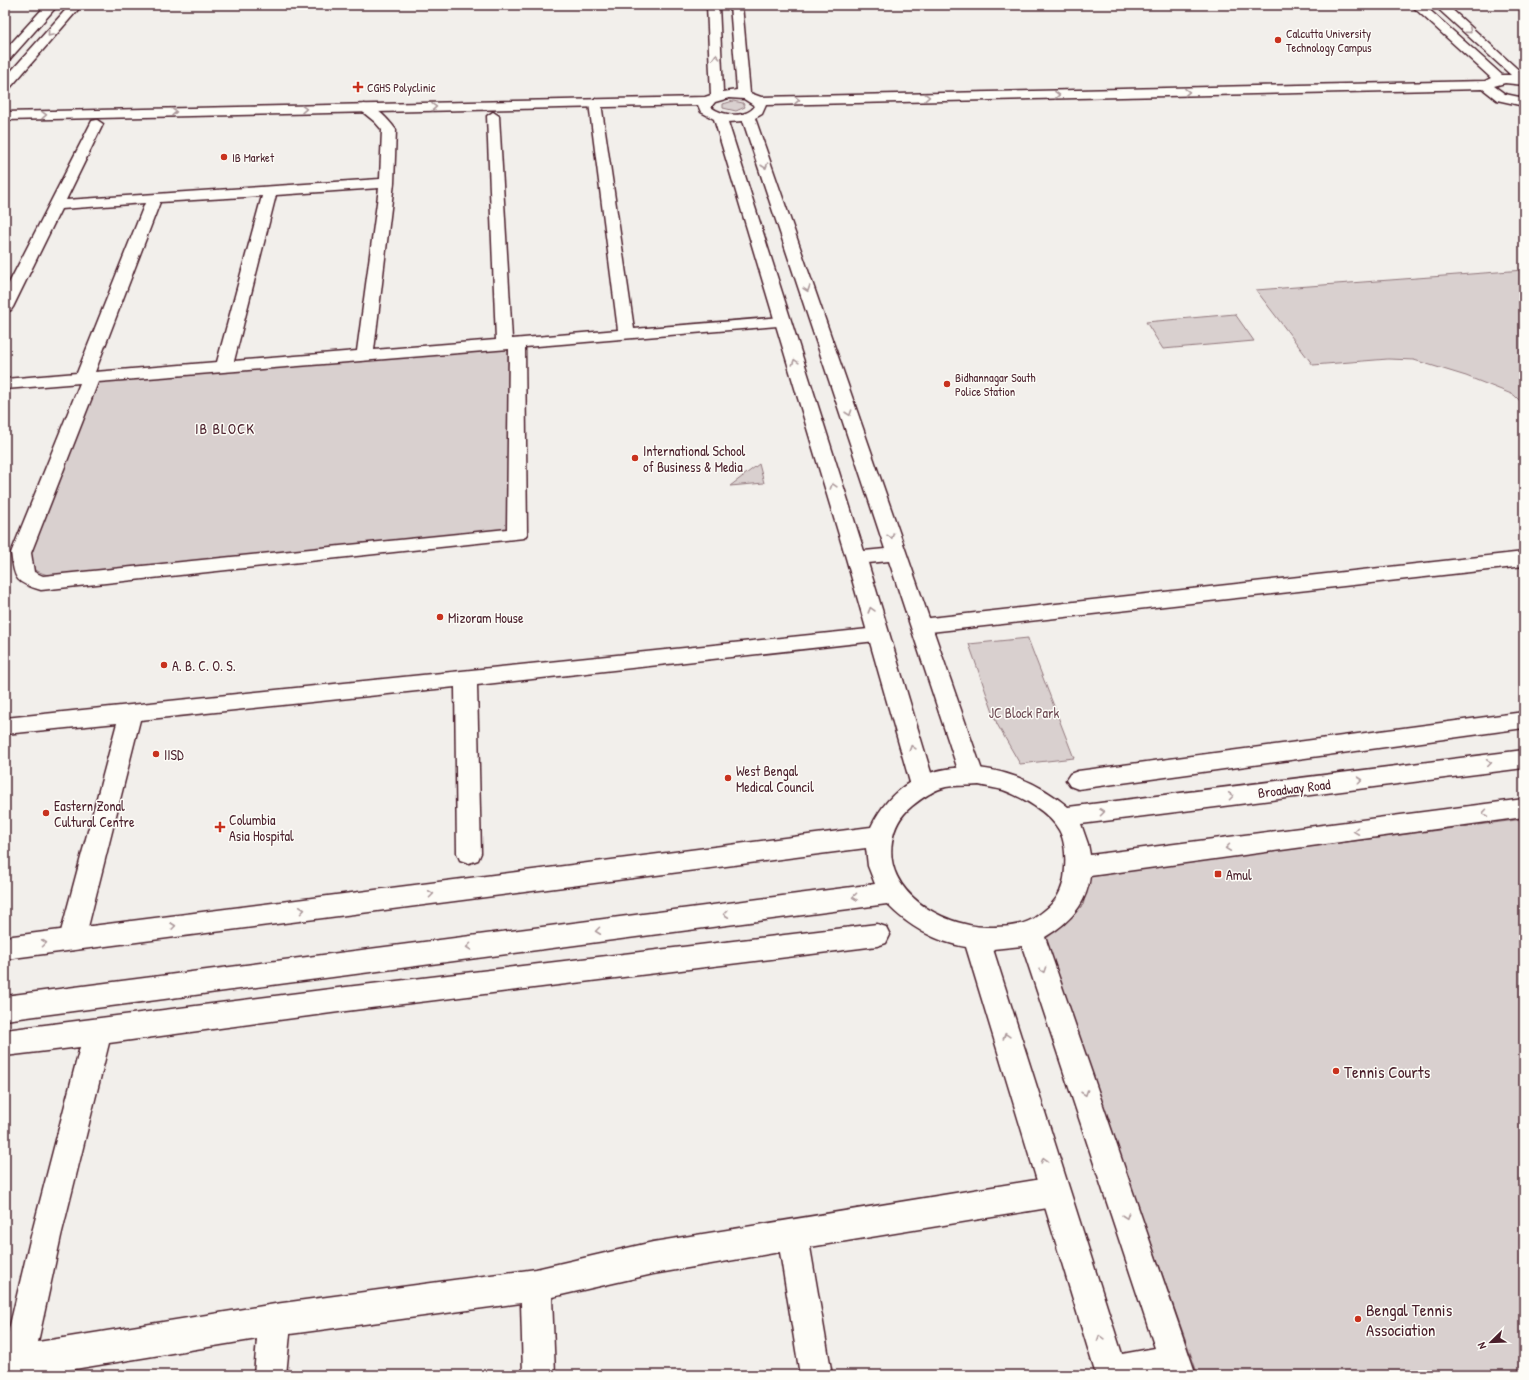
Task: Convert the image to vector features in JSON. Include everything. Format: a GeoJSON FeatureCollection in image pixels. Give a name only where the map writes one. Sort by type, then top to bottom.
{"type":"FeatureCollection","features":[{"type":"Feature","properties":{"kind":"street"},"geometry":{"type":"LineString","coordinates":[[5,56],[52,5]]}},
{"type":"Feature","properties":{"kind":"street"},"geometry":{"type":"LineString","coordinates":[[5,86],[76,5]]}},
{"type":"Feature","properties":{"kind":"street"},"geometry":{"type":"LineString","coordinates":[[712,5],[714,30],[713,107],[783,269],[897,554],[972,776]]}},
{"type":"Feature","properties":{"kind":"street"},"geometry":{"type":"LineString","coordinates":[[736,5],[744,96],[755,109],[757,142],[783,269],[783,322],[856,558],[924,786]]}},
{"type":"Feature","properties":{"kind":"street"},"geometry":{"type":"LineString","coordinates":[[1420,8],[1444,8],[1524,81]]}},
{"type":"Feature","properties":{"kind":"street"},"geometry":{"type":"LineString","coordinates":[[1420,8],[1494,86],[1511,100],[1524,102]]}},
{"type":"Feature","properties":{"kind":"street"},"geometry":{"type":"LineString","coordinates":[[714,30],[738,30]]}},
{"type":"Feature","properties":{"kind":"street"},"geometry":{"type":"LineString","coordinates":[[5,116],[364,108],[595,109],[713,107],[735,118],[755,109],[1494,86],[1524,81]]}},
{"type":"Feature","properties":{"kind":"street"},"geometry":{"type":"LineString","coordinates":[[713,107],[728,94],[744,96]]}},
{"type":"Feature","properties":{"kind":"street"},"geometry":{"type":"LineString","coordinates":[[364,108],[380,119],[389,130],[387,183],[364,355]]}},
{"type":"Feature","properties":{"kind":"street"},"geometry":{"type":"LineString","coordinates":[[5,126],[493,116],[595,109]]}},
{"type":"Feature","properties":{"kind":"street"},"geometry":{"type":"LineString","coordinates":[[595,109],[627,334]]}},
{"type":"Feature","properties":{"kind":"street"},"geometry":{"type":"LineString","coordinates":[[154,199],[21,553],[25,576],[41,582],[517,534],[510,344],[493,116]]}},
{"type":"Feature","properties":{"kind":"street"},"geometry":{"type":"LineString","coordinates":[[5,307],[97,124]]}},
{"type":"Feature","properties":{"kind":"street"},"geometry":{"type":"LineString","coordinates":[[729,144],[757,142]]}},
{"type":"Feature","properties":{"kind":"street"},"geometry":{"type":"LineString","coordinates":[[56,205],[387,183]]}},
{"type":"Feature","properties":{"kind":"street"},"geometry":{"type":"LineString","coordinates":[[224,366],[270,191]]}},
{"type":"Feature","properties":{"kind":"street"},"geometry":{"type":"LineString","coordinates":[[5,384],[783,322]]}},
{"type":"Feature","properties":{"kind":"street"},"geometry":{"type":"LineString","coordinates":[[856,558],[897,554]]}},
{"type":"Feature","properties":{"kind":"street"},"geometry":{"type":"LineString","coordinates":[[921,626],[1524,559]]}},
{"type":"Feature","properties":{"kind":"street"},"geometry":{"type":"LineString","coordinates":[[5,726],[878,635]]}},
{"type":"Feature","properties":{"kind":"street"},"geometry":{"type":"LineString","coordinates":[[466,678],[469,853]]}},
{"type":"Feature","properties":{"kind":"street"},"geometry":{"type":"LineString","coordinates":[[72,939],[131,713]]}},
{"type":"Feature","properties":{"kind":"street"},"geometry":{"type":"LineString","coordinates":[[1078,780],[1524,720]]}},
{"type":"Feature","properties":{"kind":"street","name":"Broadway Road"},"geometry":{"type":"LineString","coordinates":[[1063,817],[1524,759]]}},
{"type":"Feature","properties":{"kind":"street"},"geometry":{"type":"LineString","coordinates":[[979,776],[1012,784],[1041,800],[1063,817],[1078,847],[1078,867],[1072,897],[1052,920],[1030,933],[1011,938],[977,939],[939,929],[909,909],[888,884],[879,858],[880,836],[881,830],[894,806],[916,788],[924,786],[946,778],[979,776]]}},
{"type":"Feature","properties":{"kind":"street"},"geometry":{"type":"LineString","coordinates":[[1078,867],[1524,808]]}},
{"type":"Feature","properties":{"kind":"street"},"geometry":{"type":"LineString","coordinates":[[5,948],[880,836]]}},
{"type":"Feature","properties":{"kind":"street"},"geometry":{"type":"LineString","coordinates":[[5,1008],[894,892]]}},
{"type":"Feature","properties":{"kind":"street"},"geometry":{"type":"LineString","coordinates":[[977,939],[1054,1192],[1112,1374],[1177,1368],[1030,933]]}},
{"type":"Feature","properties":{"kind":"street"},"geometry":{"type":"LineString","coordinates":[[5,1042],[98,1032],[346,998],[878,935]]}},
{"type":"Feature","properties":{"kind":"street"},"geometry":{"type":"LineString","coordinates":[[98,1032],[12,1367],[275,1320],[536,1285],[653,1258],[1054,1192]]}},
{"type":"Feature","properties":{"kind":"street"},"geometry":{"type":"LineString","coordinates":[[793,1236],[816,1375]]}},
{"type":"Feature","properties":{"kind":"street"},"geometry":{"type":"LineString","coordinates":[[536,1285],[539,1375]]}},
{"type":"Feature","properties":{"kind":"street"},"geometry":{"type":"LineString","coordinates":[[270,1375],[275,1320]]}},
{"type":"Feature","properties":{"kind":"green space"},"geometry":{"type":"Polygon","coordinates":[[[733,101],[743,103],[745,107],[736,111],[723,108],[723,104],[733,101]]]}},
{"type":"Feature","properties":{"kind":"green space"},"geometry":{"type":"Polygon","coordinates":[[[1524,270],[1524,405],[1514,395],[1466,376],[1414,360],[1388,359],[1313,365],[1256,290],[1524,270]]]}},
{"type":"Feature","properties":{"kind":"green space"},"geometry":{"type":"Polygon","coordinates":[[[1235,314],[1254,341],[1163,349],[1146,322],[1235,314]]]}},
{"type":"Feature","properties":{"kind":"green space"},"geometry":{"type":"Polygon","coordinates":[[[508,348],[509,529],[50,576],[34,570],[30,551],[91,379],[508,348]]]}},
{"type":"Feature","properties":{"kind":"green space"},"geometry":{"type":"Polygon","coordinates":[[[759,464],[764,483],[730,486],[759,464]]]}},
{"type":"Feature","properties":{"kind":"green space","name":"JC Block Park"},"geometry":{"type":"Polygon","coordinates":[[[1028,638],[1074,758],[1020,764],[997,724],[969,644],[1028,638]]]}},
{"type":"Feature","properties":{"kind":"green space"},"geometry":{"type":"Polygon","coordinates":[[[1524,819],[1524,1375],[1198,1375],[1044,941],[1083,905],[1091,875],[1524,819]]]}},
{"type":"Feature","properties":{"kind":"place","name":"Calcutta University Technology Campus"},"geometry":{"type":"Point","coordinates":[1278,40]}},
{"type":"Feature","properties":{"kind":"place","name":"CGHS Polyclinic"},"geometry":{"type":"Point","coordinates":[358,87]}},
{"type":"Feature","properties":{"kind":"place","name":"IB Market"},"geometry":{"type":"Point","coordinates":[224,157]}},
{"type":"Feature","properties":{"kind":"place","name":"Bidhannagar South Police Station"},"geometry":{"type":"Point","coordinates":[947,384]}},
{"type":"Feature","properties":{"kind":"place","name":"International School of Business & Media"},"geometry":{"type":"Point","coordinates":[635,458]}},
{"type":"Feature","properties":{"kind":"place","name":"Mizoram House"},"geometry":{"type":"Point","coordinates":[440,617]}},
{"type":"Feature","properties":{"kind":"place","name":"A. B. C. O. S."},"geometry":{"type":"Point","coordinates":[164,665]}},
{"type":"Feature","properties":{"kind":"place","name":"IISD"},"geometry":{"type":"Point","coordinates":[156,754]}},
{"type":"Feature","properties":{"kind":"place","name":"West Bengal Medical Council"},"geometry":{"type":"Point","coordinates":[728,778]}},
{"type":"Feature","properties":{"kind":"place","name":"Eastern Zonal Cultural Centre"},"geometry":{"type":"Point","coordinates":[46,813]}},
{"type":"Feature","properties":{"kind":"place","name":"Columbia Asia Hospital"},"geometry":{"type":"Point","coordinates":[220,827]}},
{"type":"Feature","properties":{"kind":"place","name":"Amul"},"geometry":{"type":"Point","coordinates":[1218,874]}},
{"type":"Feature","properties":{"kind":"place","name":"Tennis Courts"},"geometry":{"type":"Point","coordinates":[1336,1071]}},
{"type":"Feature","properties":{"kind":"place","name":"Bengal Tennis Association"},"geometry":{"type":"Point","coordinates":[1358,1319]}},
{"type":"Feature","properties":{"kind":"district","name":"IB BLOCK"},"geometry":{"type":"Point","coordinates":[225,428]}}]}
